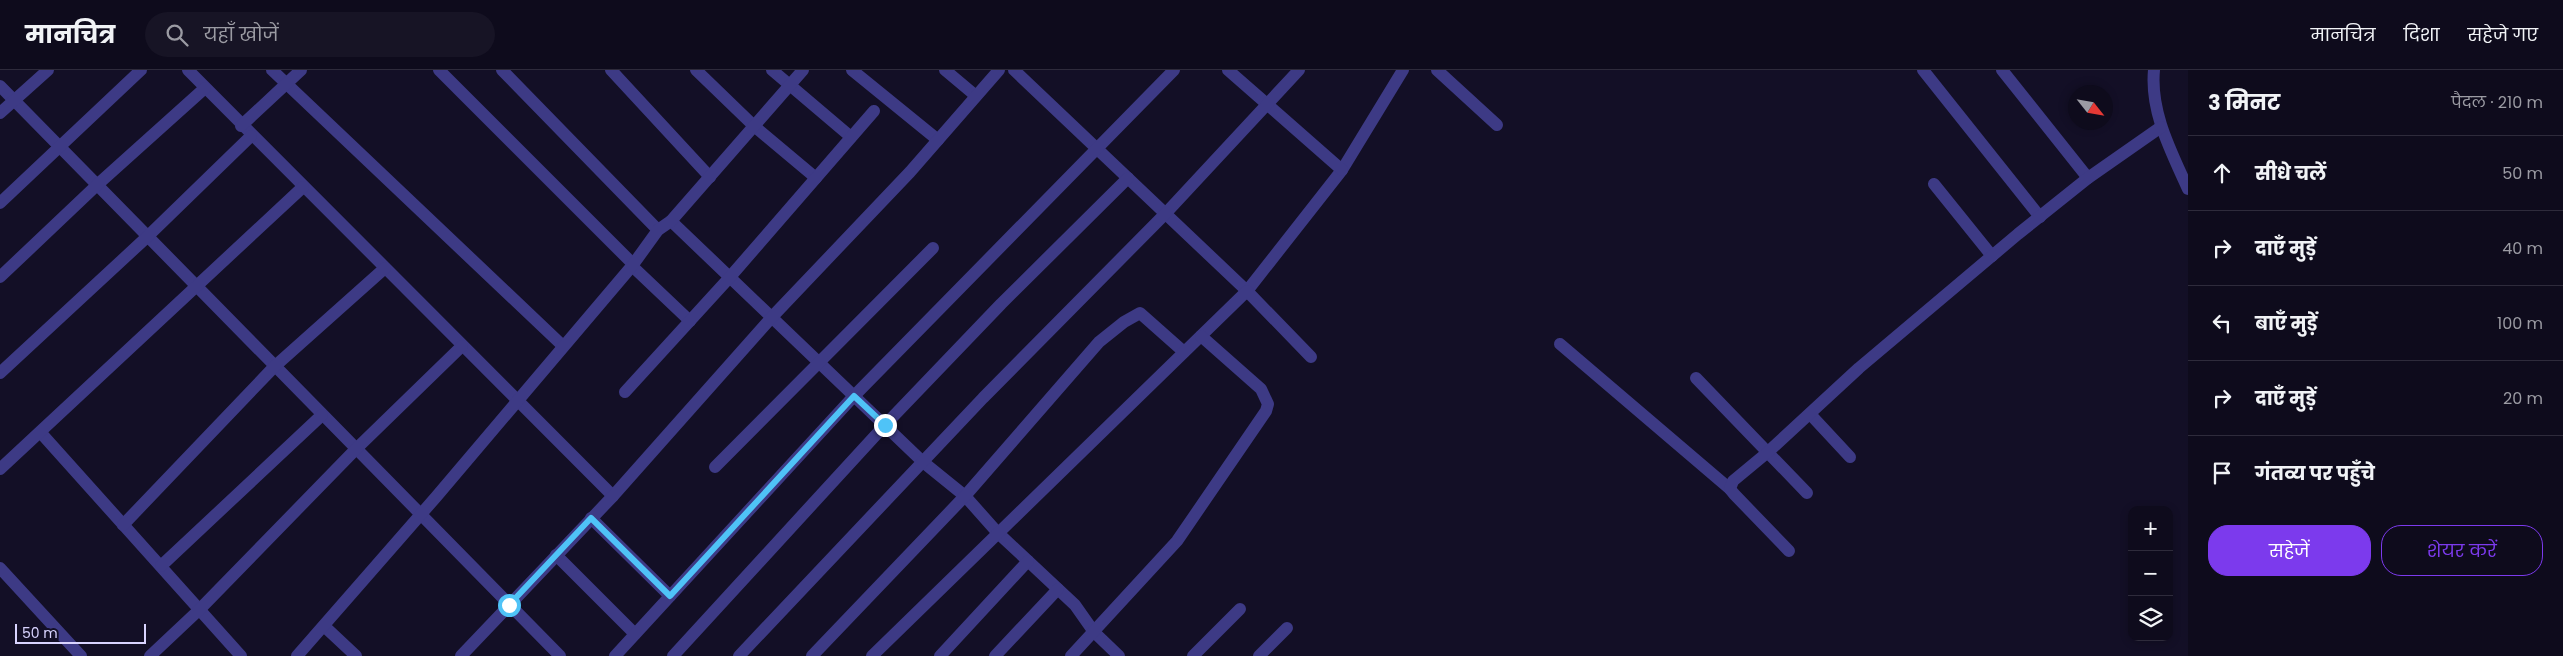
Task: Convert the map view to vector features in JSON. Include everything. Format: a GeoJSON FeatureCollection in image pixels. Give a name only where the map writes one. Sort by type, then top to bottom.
{"type":"FeatureCollection","features":[{"type":"Feature","properties":{"kind":"street"},"geometry":{"type":"LineString","coordinates":[[0,113],[48,70]]}},
{"type":"Feature","properties":{"kind":"street"},"geometry":{"type":"LineString","coordinates":[[0,203],[141,70]]}},
{"type":"Feature","properties":{"kind":"street"},"geometry":{"type":"LineString","coordinates":[[188,70],[613,496]]}},
{"type":"Feature","properties":{"kind":"street"},"geometry":{"type":"LineString","coordinates":[[272,70],[285,85],[563,346]]}},
{"type":"Feature","properties":{"kind":"street"},"geometry":{"type":"LineString","coordinates":[[242,126],[301,70]]}},
{"type":"Feature","properties":{"kind":"street"},"geometry":{"type":"LineString","coordinates":[[439,70],[690,321]]}},
{"type":"Feature","properties":{"kind":"street"},"geometry":{"type":"LineString","coordinates":[[502,70],[658,230]]}},
{"type":"Feature","properties":{"kind":"street"},"geometry":{"type":"LineString","coordinates":[[611,70],[710,177]]}},
{"type":"Feature","properties":{"kind":"street"},"geometry":{"type":"LineString","coordinates":[[696,70],[754,126],[816,178]]}},
{"type":"Feature","properties":{"kind":"street"},"geometry":{"type":"LineString","coordinates":[[772,70],[851,137]]}},
{"type":"Feature","properties":{"kind":"street"},"geometry":{"type":"LineString","coordinates":[[297,656],[420,516],[632,265],[658,230],[672,221],[803,70]]}},
{"type":"Feature","properties":{"kind":"street"},"geometry":{"type":"LineString","coordinates":[[852,70],[938,140]]}},
{"type":"Feature","properties":{"kind":"street"},"geometry":{"type":"LineString","coordinates":[[945,70],[976,96]]}},
{"type":"Feature","properties":{"kind":"street"},"geometry":{"type":"LineString","coordinates":[[461,656],[613,496],[772,318],[938,140],[999,70]]}},
{"type":"Feature","properties":{"kind":"street"},"geometry":{"type":"LineString","coordinates":[[1014,70],[1247,291],[1311,357]]}},
{"type":"Feature","properties":{"kind":"street"},"geometry":{"type":"LineString","coordinates":[[615,656],[854,396],[1174,70]]}},
{"type":"Feature","properties":{"kind":"street"},"geometry":{"type":"LineString","coordinates":[[1228,70],[1342,170]]}},
{"type":"Feature","properties":{"kind":"street"},"geometry":{"type":"LineString","coordinates":[[739,656],[983,398],[1166,213],[1299,70]]}},
{"type":"Feature","properties":{"kind":"street"},"geometry":{"type":"LineString","coordinates":[[872,656],[997,532],[1247,291],[1342,170],[1403,70]]}},
{"type":"Feature","properties":{"kind":"street"},"geometry":{"type":"LineString","coordinates":[[1437,70],[1497,126]]}},
{"type":"Feature","properties":{"kind":"street"},"geometry":{"type":"LineString","coordinates":[[1923,70],[2040,217]]}},
{"type":"Feature","properties":{"kind":"street"},"geometry":{"type":"LineString","coordinates":[[2002,70],[2088,178]]}},
{"type":"Feature","properties":{"kind":"street"},"geometry":{"type":"LineString","coordinates":[[2154,70],[2154,96],[2161,127],[2188,189]]}},
{"type":"Feature","properties":{"kind":"street"},"geometry":{"type":"LineString","coordinates":[[0,86],[355,450],[560,656]]}},
{"type":"Feature","properties":{"kind":"street"},"geometry":{"type":"LineString","coordinates":[[0,278],[97,185],[205,88]]}},
{"type":"Feature","properties":{"kind":"street"},"geometry":{"type":"LineString","coordinates":[[625,392],[730,277],[874,111]]}},
{"type":"Feature","properties":{"kind":"street"},"geometry":{"type":"LineString","coordinates":[[1730,489],[1733,481],[1768,452],[1859,368],[1992,256],[2088,178],[2161,127]]}},
{"type":"Feature","properties":{"kind":"street"},"geometry":{"type":"LineString","coordinates":[[0,373],[148,237],[252,136]]}},
{"type":"Feature","properties":{"kind":"street"},"geometry":{"type":"LineString","coordinates":[[673,656],[885,425],[1001,304],[1128,178]]}},
{"type":"Feature","properties":{"kind":"street"},"geometry":{"type":"LineString","coordinates":[[1934,184],[1992,256]]}},
{"type":"Feature","properties":{"kind":"street"},"geometry":{"type":"LineString","coordinates":[[0,469],[41,433],[303,187]]}},
{"type":"Feature","properties":{"kind":"street"},"geometry":{"type":"LineString","coordinates":[[672,221],[923,462],[965,496],[997,532],[1075,605],[1094,632],[1118,656]]}},
{"type":"Feature","properties":{"kind":"street"},"geometry":{"type":"LineString","coordinates":[[715,467],[932,248]]}},
{"type":"Feature","properties":{"kind":"street"},"geometry":{"type":"LineString","coordinates":[[123,525],[274,367],[385,268]]}},
{"type":"Feature","properties":{"kind":"street"},"geometry":{"type":"LineString","coordinates":[[812,656],[965,496],[1099,342],[1124,322],[1140,313],[1184,352]]}},
{"type":"Feature","properties":{"kind":"street"},"geometry":{"type":"LineString","coordinates":[[1071,656],[1183,534],[1266,411],[1268,404],[1261,390],[1200,336]]}},
{"type":"Feature","properties":{"kind":"street"},"geometry":{"type":"LineString","coordinates":[[1560,344],[1730,489],[1789,551]]}},
{"type":"Feature","properties":{"kind":"street"},"geometry":{"type":"LineString","coordinates":[[150,656],[200,609],[355,450],[462,346]]}},
{"type":"Feature","properties":{"kind":"street"},"geometry":{"type":"LineString","coordinates":[[1696,378],[1807,493]]}},
{"type":"Feature","properties":{"kind":"street"},"geometry":{"type":"LineString","coordinates":[[1810,414],[1850,457]]}},
{"type":"Feature","properties":{"kind":"street"},"geometry":{"type":"LineString","coordinates":[[161,566],[322,415]]}},
{"type":"Feature","properties":{"kind":"street"},"geometry":{"type":"LineString","coordinates":[[41,433],[241,656]]}},
{"type":"Feature","properties":{"kind":"street"},"geometry":{"type":"LineString","coordinates":[[591,518],[670,596]]}},
{"type":"Feature","properties":{"kind":"street"},"geometry":{"type":"LineString","coordinates":[[556,555],[635,634]]}},
{"type":"Feature","properties":{"kind":"street"},"geometry":{"type":"LineString","coordinates":[[940,656],[1028,561]]}},
{"type":"Feature","properties":{"kind":"street"},"geometry":{"type":"LineString","coordinates":[[0,568],[81,656]]}},
{"type":"Feature","properties":{"kind":"street"},"geometry":{"type":"LineString","coordinates":[[995,656],[1058,589]]}},
{"type":"Feature","properties":{"kind":"street"},"geometry":{"type":"LineString","coordinates":[[1193,656],[1240,609]]}},
{"type":"Feature","properties":{"kind":"street"},"geometry":{"type":"LineString","coordinates":[[324,626],[356,656]]}},
{"type":"Feature","properties":{"kind":"street"},"geometry":{"type":"LineString","coordinates":[[1259,656],[1287,628]]}},
{"type":"Feature","properties":{"kind":"route"},"geometry":{"type":"LineString","coordinates":[[509,605],[591,518],[670,596],[854,396],[885,425]]}}]}
